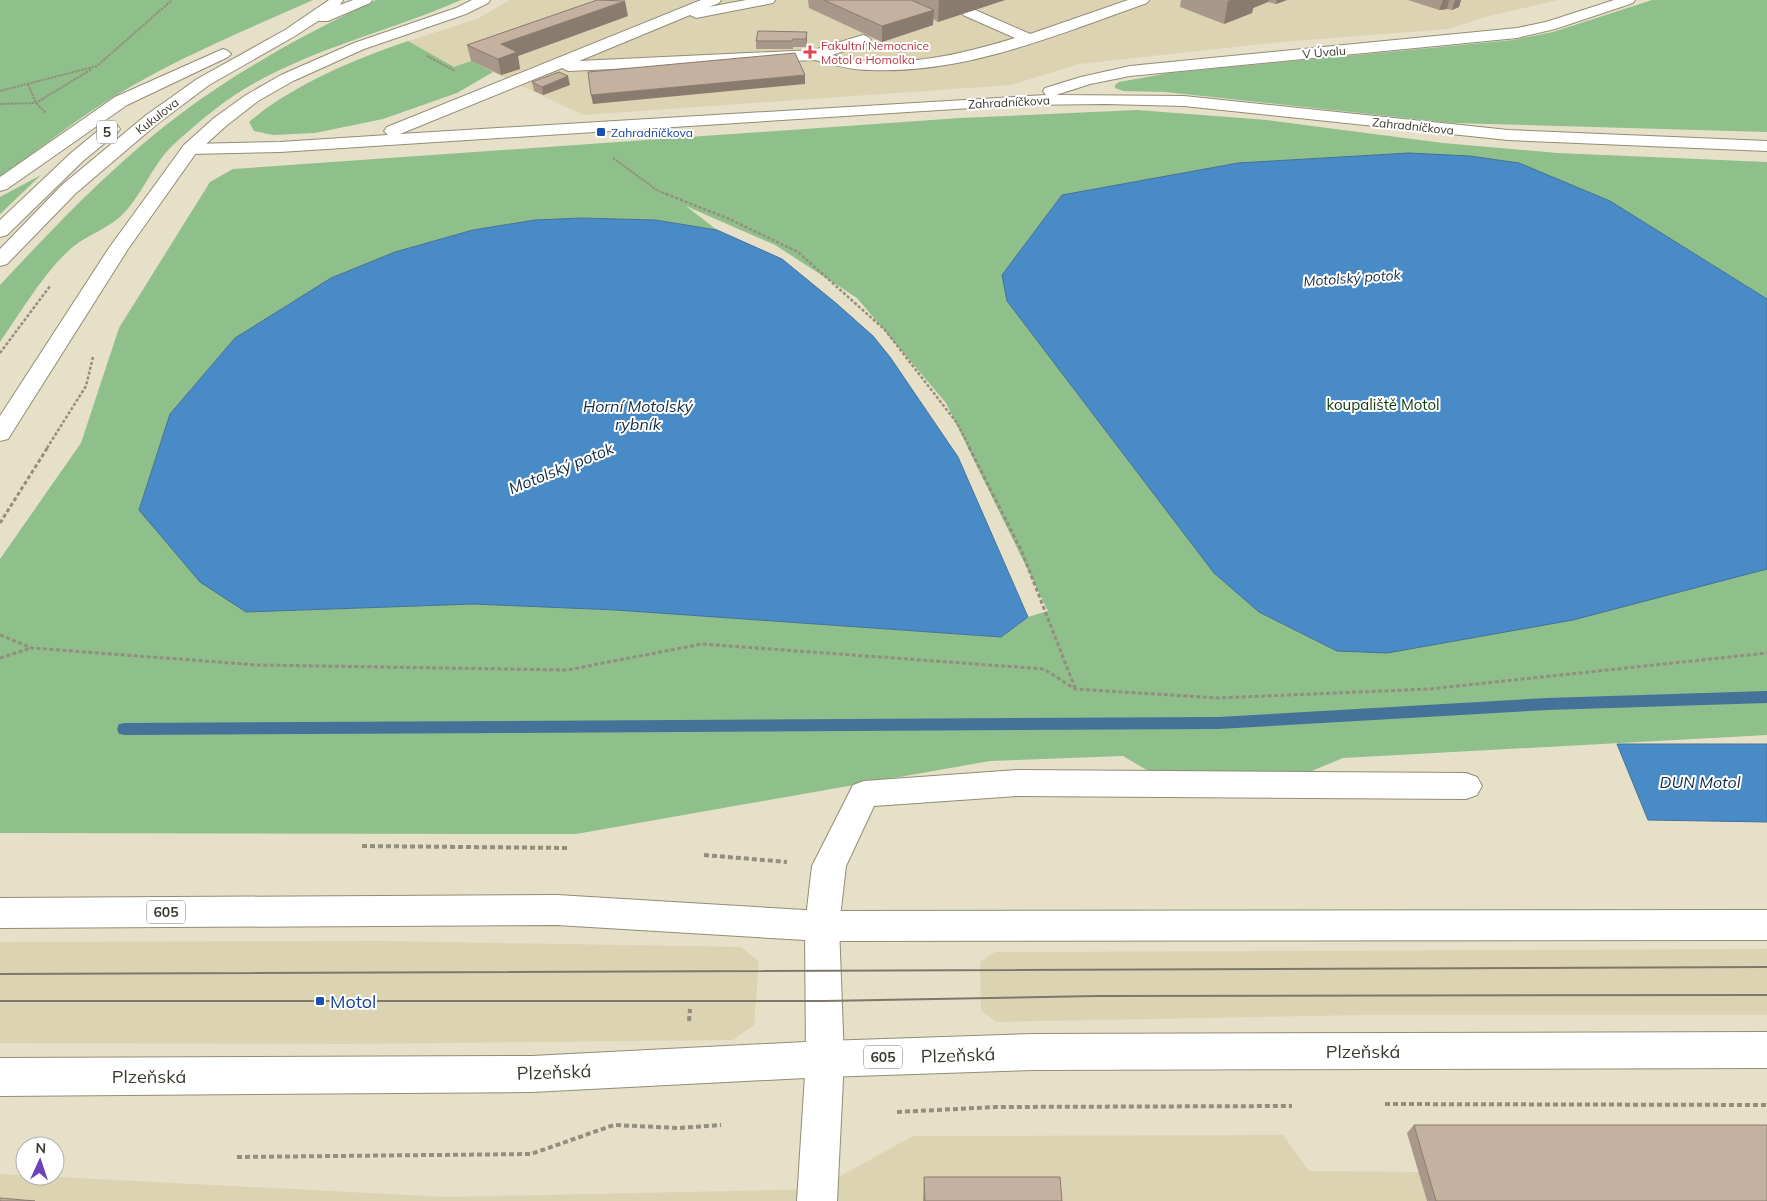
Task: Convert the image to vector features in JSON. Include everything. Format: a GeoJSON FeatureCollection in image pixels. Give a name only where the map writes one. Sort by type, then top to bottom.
{"type":"FeatureCollection","features":[{"type":"Feature","properties":{"kind":"main road"},"geometry":{"type":"LineString","coordinates":[[290,33],[365,0]]}},
{"type":"Feature","properties":{"kind":"main road"},"geometry":{"type":"LineString","coordinates":[[0,434],[120,248],[190,149],[252,98],[287,78],[359,46],[461,11],[483,0]]}},
{"type":"Feature","properties":{"kind":"main road"},"geometry":{"type":"LineString","coordinates":[[371,139],[714,0]]}},
{"type":"Feature","properties":{"kind":"main road"},"geometry":{"type":"LineString","coordinates":[[667,19],[768,0]]}},
{"type":"Feature","properties":{"kind":"main road"},"geometry":{"type":"LineString","coordinates":[[815,55],[850,64],[911,65],[983,54],[1142,0]]}},
{"type":"Feature","properties":{"kind":"main road"},"geometry":{"type":"LineString","coordinates":[[1579,0],[1595,11]]}},
{"type":"Feature","properties":{"kind":"main road","name":"V Úvalu"},"geometry":{"type":"LineString","coordinates":[[1019,100],[1111,74],[1499,36],[1534,30],[1628,0]]}},
{"type":"Feature","properties":{"kind":"main road","name":"Kukulova"},"geometry":{"type":"LineString","coordinates":[[0,260],[69,189],[150,120],[203,82],[290,33],[339,1]]}},
{"type":"Feature","properties":{"kind":"main road","name":"Kukulova"},"geometry":{"type":"LineString","coordinates":[[0,231],[77,157],[108,131],[170,86],[229,52],[339,1]]}},
{"type":"Feature","properties":{"kind":"main road"},"geometry":{"type":"LineString","coordinates":[[968,12],[1029,39]]}},
{"type":"Feature","properties":{"kind":"main road"},"geometry":{"type":"LineString","coordinates":[[549,67],[815,55],[863,40]]}},
{"type":"Feature","properties":{"kind":"main road"},"geometry":{"type":"LineString","coordinates":[[0,185],[121,102],[164,80],[229,52]]}},
{"type":"Feature","properties":{"kind":"main road","name":"Zahradníčkova"},"geometry":{"type":"LineString","coordinates":[[190,149],[280,147],[371,139],[689,122],[1019,100],[1106,99],[1184,101],[1508,135],[1767,146]]}},
{"type":"Feature","properties":{"kind":"main road"},"geometry":{"type":"LineString","coordinates":[[816,1201],[825,1059],[822,926],[830,866],[864,794],[1017,783],[1466,786]]}},
{"type":"Feature","properties":{"kind":"main road","name":"605"},"geometry":{"type":"LineString","coordinates":[[0,913],[557,910],[822,926],[1767,925]]}},
{"type":"Feature","properties":{"kind":"main road","name":"Plzeňská"},"geometry":{"type":"LineString","coordinates":[[0,1077],[532,1074],[825,1059],[1033,1052],[1767,1050]]}},
{"type":"Feature","properties":{"kind":"path"},"geometry":{"type":"LineString","coordinates":[[0,104],[36,103],[97,66],[172,0]]}},
{"type":"Feature","properties":{"kind":"path"},"geometry":{"type":"LineString","coordinates":[[0,91],[97,66]]}},
{"type":"Feature","properties":{"kind":"path"},"geometry":{"type":"LineString","coordinates":[[28,84],[36,103],[49,116]]}},
{"type":"Feature","properties":{"kind":"path"},"geometry":{"type":"LineString","coordinates":[[608,151],[613,158],[658,191],[727,218],[798,252],[885,330],[957,423],[1022,552],[1075,688]]}},
{"type":"Feature","properties":{"kind":"path"},"geometry":{"type":"LineString","coordinates":[[0,524],[86,386],[95,349]]}},
{"type":"Feature","properties":{"kind":"path"},"geometry":{"type":"LineString","coordinates":[[0,635],[32,648],[258,665],[567,670],[702,644],[1044,669],[1075,688],[1218,698],[1429,689],[1767,653]]}},
{"type":"Feature","properties":{"kind":"path"},"geometry":{"type":"LineString","coordinates":[[0,658],[32,648]]}},
{"type":"Feature","properties":{"kind":"path"},"geometry":{"type":"LineString","coordinates":[[362,846],[568,848]]}},
{"type":"Feature","properties":{"kind":"path"},"geometry":{"type":"LineString","coordinates":[[704,855],[790,862]]}},
{"type":"Feature","properties":{"kind":"path"},"geometry":{"type":"LineString","coordinates":[[1385,1104],[1767,1105]]}},
{"type":"Feature","properties":{"kind":"path"},"geometry":{"type":"LineString","coordinates":[[897,1112],[996,1108],[1292,1106]]}},
{"type":"Feature","properties":{"kind":"path"},"geometry":{"type":"LineString","coordinates":[[237,1157],[531,1154],[614,1125],[679,1128],[721,1125]]}},
{"type":"Feature","properties":{"kind":"shaded area","name":"Fakultní Nemocnice Motol a Homolka"},"geometry":{"type":"Polygon","coordinates":[[[510,0],[1558,0],[1489,16],[1448,29],[1281,42],[1079,64],[1011,85],[583,115],[471,62],[454,67],[408,41],[477,19],[510,0]]]}},
{"type":"Feature","properties":{"kind":"shaded area"},"geometry":{"type":"Polygon","coordinates":[[[381,941],[741,947],[759,962],[754,1025],[733,1040],[349,1044],[0,1043],[0,942],[381,941]]]}},
{"type":"Feature","properties":{"kind":"shaded area"},"geometry":{"type":"Polygon","coordinates":[[[1767,949],[1767,1015],[1367,1015],[996,1022],[981,1010],[980,962],[995,952],[1767,949]]]}},
{"type":"Feature","properties":{"kind":"shaded area"},"geometry":{"type":"Polygon","coordinates":[[[1407,1133],[1767,1134],[1767,1201],[0,1201],[0,1174],[15,1175],[15,1186],[65,1186],[65,1177],[446,1197],[817,1189],[913,1136],[1283,1135],[1309,1171],[1419,1172],[1407,1133]]]}},
{"type":"Feature","properties":{"kind":"green space"},"geometry":{"type":"Polygon","coordinates":[[[0,0],[313,0],[210,46],[134,85],[82,117],[0,176],[0,0]]]}},
{"type":"Feature","properties":{"kind":"green space"},"geometry":{"type":"Polygon","coordinates":[[[376,0],[461,0],[321,52],[267,76],[223,103],[173,145],[124,213],[112,223],[74,246],[64,255],[34,291],[0,342],[0,285],[64,218],[131,154],[179,115],[226,82],[299,39],[376,0]]]}},
{"type":"Feature","properties":{"kind":"green space"},"geometry":{"type":"Polygon","coordinates":[[[1652,0],[1767,0],[1767,132],[1452,123],[1165,92],[1123,91],[1115,88],[1115,85],[1119,82],[1169,73],[1513,40],[1553,32],[1652,0]]]}},
{"type":"Feature","properties":{"kind":"green space"},"geometry":{"type":"Polygon","coordinates":[[[408,41],[454,67],[471,61],[493,72],[457,93],[383,119],[315,133],[273,135],[254,131],[249,122],[285,96],[325,74],[366,56],[408,41]]]}},
{"type":"Feature","properties":{"kind":"green space"},"geometry":{"type":"Polygon","coordinates":[[[1137,110],[1267,120],[1443,143],[1557,153],[1767,162],[1767,735],[1343,758],[1297,777],[1150,772],[1123,756],[990,761],[576,834],[0,833],[0,559],[81,443],[119,328],[210,182],[233,169],[960,118],[1137,110]],[[686,206],[717,230],[655,220],[581,218],[535,220],[473,230],[395,252],[331,278],[235,338],[170,414],[139,510],[246,612],[473,604],[616,610],[1001,637],[1028,617],[1048,611],[946,403],[857,298],[775,245],[686,206]]]}},
{"type":"Feature","properties":{"kind":"green space"},"geometry":{"type":"Polygon","coordinates":[[[41,175],[0,214],[0,197],[41,175]]]}},
{"type":"Feature","properties":{"kind":"water","name":"koupaliště Motol"},"geometry":{"type":"Polygon","coordinates":[[[1409,153],[1470,156],[1519,163],[1610,201],[1767,299],[1767,569],[1573,620],[1387,653],[1337,651],[1259,612],[1214,573],[1007,301],[1002,275],[1062,195],[1238,163],[1409,153]]]}},
{"type":"Feature","properties":{"kind":"water","name":"Horní Motolský rybník"},"geometry":{"type":"Polygon","coordinates":[[[581,218],[655,220],[717,230],[782,259],[873,336],[890,357],[958,457],[1028,617],[1001,637],[616,610],[473,604],[246,612],[200,582],[139,510],[170,414],[235,338],[331,278],[395,252],[473,230],[535,220],[581,218]]]}},
{"type":"Feature","properties":{"kind":"water","name":"DUN Motol"},"geometry":{"type":"Polygon","coordinates":[[[1617,744],[1767,744],[1767,822],[1648,820],[1617,744]]]}},
{"type":"Feature","properties":{"kind":"building"},"geometry":{"type":"Polygon","coordinates":[[[597,0],[625,1],[501,44],[517,52],[498,59],[467,45],[597,0]]]}},
{"type":"Feature","properties":{"kind":"building"},"geometry":{"type":"Polygon","coordinates":[[[824,0],[911,0],[934,10],[882,26],[824,0]]]}},
{"type":"Feature","properties":{"kind":"building"},"geometry":{"type":"Polygon","coordinates":[[[758,31],[807,32],[806,39],[756,41],[758,31]]]}},
{"type":"Feature","properties":{"kind":"building"},"geometry":{"type":"Polygon","coordinates":[[[795,53],[805,75],[591,95],[588,72],[795,53]]]}},
{"type":"Feature","properties":{"kind":"building"},"geometry":{"type":"Polygon","coordinates":[[[559,72],[568,76],[542,87],[532,82],[559,72]]]}},
{"type":"Feature","properties":{"kind":"building"},"geometry":{"type":"Polygon","coordinates":[[[1414,1125],[1767,1125],[1767,1201],[1436,1201],[1414,1125]]]}},
{"type":"Feature","properties":{"kind":"building"},"geometry":{"type":"Polygon","coordinates":[[[924,1177],[1060,1177],[1062,1201],[925,1201],[924,1177]]]}},
{"type":"Feature","properties":{"kind":"building"},"geometry":{"type":"Polygon","coordinates":[[[0,1198],[35,1201],[0,1201],[0,1198]]]}},
{"type":"Feature","properties":{"kind":"waterway"},"geometry":{"type":"LineString","coordinates":[[125,729],[1218,723],[1547,704],[1767,697]]}},
{"type":"Feature","properties":{"kind":"tram line"},"geometry":{"type":"LineString","coordinates":[[0,974],[1767,967]]}},
{"type":"Feature","properties":{"kind":"tram line"},"geometry":{"type":"LineString","coordinates":[[0,1001],[824,1001],[1097,996],[1767,995]]}},
{"type":"Feature","properties":{"kind":"place","name":"Fakultní Nemocnice Motol a Homolka"},"geometry":{"type":"Point","coordinates":[810,52]}},
{"type":"Feature","properties":{"kind":"place","name":"Zahradníčkova"},"geometry":{"type":"Point","coordinates":[601,132]}},
{"type":"Feature","properties":{"kind":"place","name":"Motol"},"geometry":{"type":"Point","coordinates":[320,1001]}},
{"type":"Feature","properties":{"kind":"water label","name":"Motolský potok"},"geometry":{"type":"Point","coordinates":[1352,278]}},
{"type":"Feature","properties":{"kind":"water label","name":"Motolský potok"},"geometry":{"type":"Point","coordinates":[561,468]}}]}
